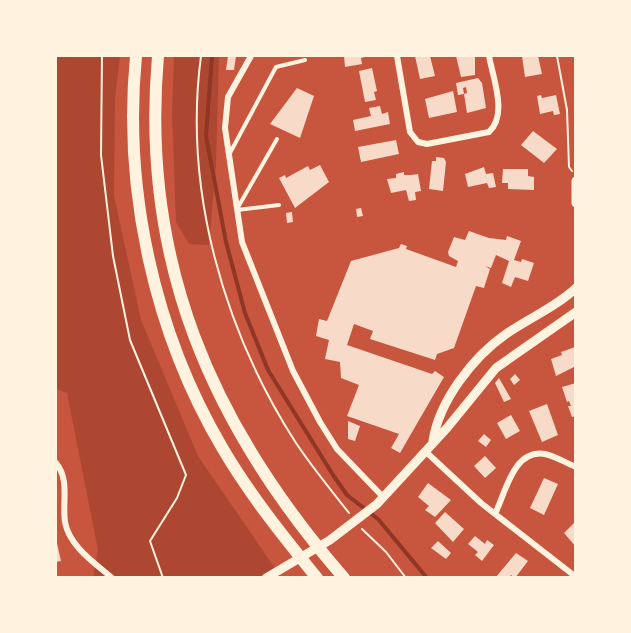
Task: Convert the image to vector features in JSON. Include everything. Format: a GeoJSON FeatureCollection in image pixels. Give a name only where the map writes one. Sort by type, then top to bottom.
{"type":"FeatureCollection","features":[{"type":"Feature","properties":{"kind":"main road"},"geometry":{"type":"LineString","coordinates":[[136,56],[134,110],[136,178],[143,228],[158,296],[186,375],[212,429],[242,478],[317,578]]}},
{"type":"Feature","properties":{"kind":"main road"},"geometry":{"type":"LineString","coordinates":[[158,56],[155,105],[157,172],[167,242],[179,292],[203,359],[222,402],[256,463],[303,529],[344,578]]}},
{"type":"Feature","properties":{"kind":"street"},"geometry":{"type":"LineString","coordinates":[[250,56],[228,97],[225,128],[242,242],[293,371],[337,449],[384,498]]}},
{"type":"Feature","properties":{"kind":"street"},"geometry":{"type":"LineString","coordinates":[[397,56],[410,132],[418,142],[427,144],[489,132],[496,126],[500,116],[489,56]]}},
{"type":"Feature","properties":{"kind":"street"},"geometry":{"type":"LineString","coordinates":[[576,181],[576,203]]}},
{"type":"Feature","properties":{"kind":"street"},"geometry":{"type":"LineString","coordinates":[[433,441],[435,424],[463,376],[479,357],[505,334],[576,288]]}},
{"type":"Feature","properties":{"kind":"street"},"geometry":{"type":"LineString","coordinates":[[266,578],[372,509],[447,428],[496,368],[576,312]]}},
{"type":"Feature","properties":{"kind":"street"},"geometry":{"type":"LineString","coordinates":[[425,451],[495,514],[576,577]]}},
{"type":"Feature","properties":{"kind":"street"},"geometry":{"type":"LineString","coordinates":[[495,514],[513,471],[524,459],[535,454],[547,454],[576,467]]}},
{"type":"Feature","properties":{"kind":"street"},"geometry":{"type":"LineString","coordinates":[[56,463],[64,480],[65,523],[69,534],[77,546],[112,578]]}},
{"type":"Feature","properties":{"kind":"lane"},"geometry":{"type":"LineString","coordinates":[[229,155],[276,66],[305,60]]}},
{"type":"Feature","properties":{"kind":"lane"},"geometry":{"type":"LineString","coordinates":[[237,210],[277,139]]}},
{"type":"Feature","properties":{"kind":"lane"},"geometry":{"type":"LineString","coordinates":[[237,210],[279,205]]}},
{"type":"Feature","properties":{"kind":"path"},"geometry":{"type":"LineString","coordinates":[[102,56],[100,154],[113,256],[130,340],[186,475],[177,498],[150,541],[163,578]]}},
{"type":"Feature","properties":{"kind":"path"},"geometry":{"type":"LineString","coordinates":[[201,56],[198,148],[206,216],[218,272],[238,332],[255,370],[297,444],[406,578]]}},
{"type":"Feature","properties":{"kind":"path"},"geometry":{"type":"LineString","coordinates":[[557,56],[567,110],[569,167],[576,175]]}},
{"type":"Feature","properties":{"kind":"shaded area"},"geometry":{"type":"Polygon","coordinates":[[[56,56],[120,56],[115,99],[114,196],[141,320],[198,456],[281,577],[93,577],[98,550],[67,393],[56,389],[56,56]]]}},
{"type":"Feature","properties":{"kind":"shaded area"},"geometry":{"type":"Polygon","coordinates":[[[174,56],[219,56],[216,164],[209,245],[189,244],[176,222],[172,113],[174,56]]]}},
{"type":"Feature","properties":{"kind":"building"},"geometry":{"type":"Polygon","coordinates":[[[228,56],[236,56],[234,70],[226,70],[228,56]]]}},
{"type":"Feature","properties":{"kind":"building"},"geometry":{"type":"Polygon","coordinates":[[[344,56],[368,56],[361,58],[362,64],[345,67],[344,56]]]}},
{"type":"Feature","properties":{"kind":"building"},"geometry":{"type":"Polygon","coordinates":[[[415,56],[430,56],[435,76],[420,79],[415,56]]]}},
{"type":"Feature","properties":{"kind":"building"},"geometry":{"type":"Polygon","coordinates":[[[456,56],[475,56],[475,75],[461,77],[456,56]]]}},
{"type":"Feature","properties":{"kind":"building"},"geometry":{"type":"Polygon","coordinates":[[[522,56],[538,56],[542,74],[525,77],[522,56]]]}},
{"type":"Feature","properties":{"kind":"building"},"geometry":{"type":"Polygon","coordinates":[[[372,68],[377,91],[374,92],[376,100],[365,102],[359,71],[372,68]]]}},
{"type":"Feature","properties":{"kind":"building"},"geometry":{"type":"Polygon","coordinates":[[[478,78],[482,83],[486,108],[467,113],[464,94],[458,95],[456,83],[478,78]]]}},
{"type":"Feature","properties":{"kind":"building"},"geometry":{"type":"Polygon","coordinates":[[[297,88],[314,96],[300,138],[270,124],[297,88]]]}},
{"type":"Feature","properties":{"kind":"building"},"geometry":{"type":"Polygon","coordinates":[[[453,91],[457,112],[429,118],[425,99],[453,91]]]}},
{"type":"Feature","properties":{"kind":"building"},"geometry":{"type":"Polygon","coordinates":[[[541,95],[542,98],[556,95],[560,114],[554,115],[553,111],[540,114],[537,96],[541,95]]]}},
{"type":"Feature","properties":{"kind":"building"},"geometry":{"type":"Polygon","coordinates":[[[380,106],[382,114],[388,112],[390,124],[355,131],[353,120],[371,116],[369,108],[380,106]]]}},
{"type":"Feature","properties":{"kind":"building"},"geometry":{"type":"Polygon","coordinates":[[[533,131],[557,149],[544,163],[521,145],[533,131]]]}},
{"type":"Feature","properties":{"kind":"building"},"geometry":{"type":"Polygon","coordinates":[[[396,140],[399,154],[361,162],[358,147],[396,140]]]}},
{"type":"Feature","properties":{"kind":"building"},"geometry":{"type":"Polygon","coordinates":[[[436,157],[444,158],[446,162],[443,191],[429,189],[432,161],[436,161],[436,157]]]}},
{"type":"Feature","properties":{"kind":"building"},"geometry":{"type":"Polygon","coordinates":[[[320,165],[329,182],[295,208],[279,178],[285,175],[286,178],[308,166],[310,170],[320,165]]]}},
{"type":"Feature","properties":{"kind":"building"},"geometry":{"type":"Polygon","coordinates":[[[484,167],[486,174],[493,173],[496,187],[489,188],[487,183],[468,187],[465,174],[484,167]]]}},
{"type":"Feature","properties":{"kind":"building"},"geometry":{"type":"Polygon","coordinates":[[[503,169],[528,169],[528,176],[534,177],[534,190],[508,189],[508,183],[502,183],[503,169]]]}},
{"type":"Feature","properties":{"kind":"building"},"geometry":{"type":"Polygon","coordinates":[[[404,172],[404,175],[418,174],[421,191],[415,192],[416,200],[409,201],[406,190],[391,193],[387,179],[396,178],[396,174],[404,172]]]}},
{"type":"Feature","properties":{"kind":"building"},"geometry":{"type":"Polygon","coordinates":[[[361,208],[363,216],[357,217],[356,209],[361,208]]]}},
{"type":"Feature","properties":{"kind":"building"},"geometry":{"type":"Polygon","coordinates":[[[292,212],[293,222],[287,223],[286,213],[292,212]]]}},
{"type":"Feature","properties":{"kind":"building"},"geometry":{"type":"Polygon","coordinates":[[[469,231],[489,238],[506,240],[507,236],[521,241],[514,260],[521,262],[522,259],[534,263],[528,281],[515,277],[511,287],[502,283],[509,261],[496,255],[491,268],[485,266],[490,269],[484,288],[476,286],[454,348],[437,354],[435,360],[370,339],[373,331],[354,324],[347,345],[432,374],[435,371],[444,377],[400,453],[391,448],[399,434],[347,416],[359,385],[341,378],[340,362],[325,359],[329,340],[316,336],[319,319],[327,321],[351,261],[399,248],[401,244],[407,246],[406,249],[456,267],[458,261],[449,256],[448,252],[454,237],[465,240],[469,231]]]}},
{"type":"Feature","properties":{"kind":"building"},"geometry":{"type":"Polygon","coordinates":[[[575,347],[576,366],[556,376],[551,359],[575,347]]]}},
{"type":"Feature","properties":{"kind":"building"},"geometry":{"type":"Polygon","coordinates":[[[515,374],[520,380],[514,385],[510,379],[515,374]]]}},
{"type":"Feature","properties":{"kind":"building"},"geometry":{"type":"Polygon","coordinates":[[[499,378],[511,399],[504,402],[495,383],[499,378]]]}},
{"type":"Feature","properties":{"kind":"building"},"geometry":{"type":"Polygon","coordinates":[[[576,383],[576,416],[572,417],[568,406],[571,406],[569,401],[567,402],[562,387],[576,383]]]}},
{"type":"Feature","properties":{"kind":"building"},"geometry":{"type":"Polygon","coordinates":[[[547,404],[558,435],[542,442],[529,411],[547,404]]]}},
{"type":"Feature","properties":{"kind":"building"},"geometry":{"type":"Polygon","coordinates":[[[511,415],[520,431],[506,439],[497,423],[511,415]]]}},
{"type":"Feature","properties":{"kind":"building"},"geometry":{"type":"Polygon","coordinates":[[[348,421],[360,426],[355,441],[348,439],[348,421]]]}},
{"type":"Feature","properties":{"kind":"building"},"geometry":{"type":"Polygon","coordinates":[[[484,434],[491,440],[486,447],[478,441],[484,434]]]}},
{"type":"Feature","properties":{"kind":"building"},"geometry":{"type":"Polygon","coordinates":[[[485,456],[496,468],[485,478],[474,466],[485,456]]]}},
{"type":"Feature","properties":{"kind":"building"},"geometry":{"type":"Polygon","coordinates":[[[544,478],[558,484],[544,515],[530,508],[544,478]]]}},
{"type":"Feature","properties":{"kind":"building"},"geometry":{"type":"Polygon","coordinates":[[[428,483],[451,500],[435,517],[425,510],[429,506],[418,497],[428,483]]]}},
{"type":"Feature","properties":{"kind":"building"},"geometry":{"type":"Polygon","coordinates":[[[445,512],[464,529],[453,542],[435,523],[445,512]]]}},
{"type":"Feature","properties":{"kind":"building"},"geometry":{"type":"Polygon","coordinates":[[[574,523],[576,525],[576,547],[564,533],[574,523]]]}},
{"type":"Feature","properties":{"kind":"building"},"geometry":{"type":"Polygon","coordinates":[[[475,536],[485,544],[487,540],[494,545],[482,561],[475,555],[478,552],[468,544],[475,536]]]}},
{"type":"Feature","properties":{"kind":"building"},"geometry":{"type":"Polygon","coordinates":[[[56,539],[61,561],[56,562],[56,539]]]}},
{"type":"Feature","properties":{"kind":"building"},"geometry":{"type":"Polygon","coordinates":[[[438,541],[451,553],[446,559],[431,548],[438,541]]]}},
{"type":"Feature","properties":{"kind":"building"},"geometry":{"type":"Polygon","coordinates":[[[516,553],[528,561],[515,578],[511,575],[509,578],[495,578],[516,553]]]}},
{"type":"Feature","properties":{"kind":"waterway"},"geometry":{"type":"LineString","coordinates":[[212,56],[206,136],[226,242],[245,313],[268,370],[347,495],[378,519],[427,578]]}}]}
